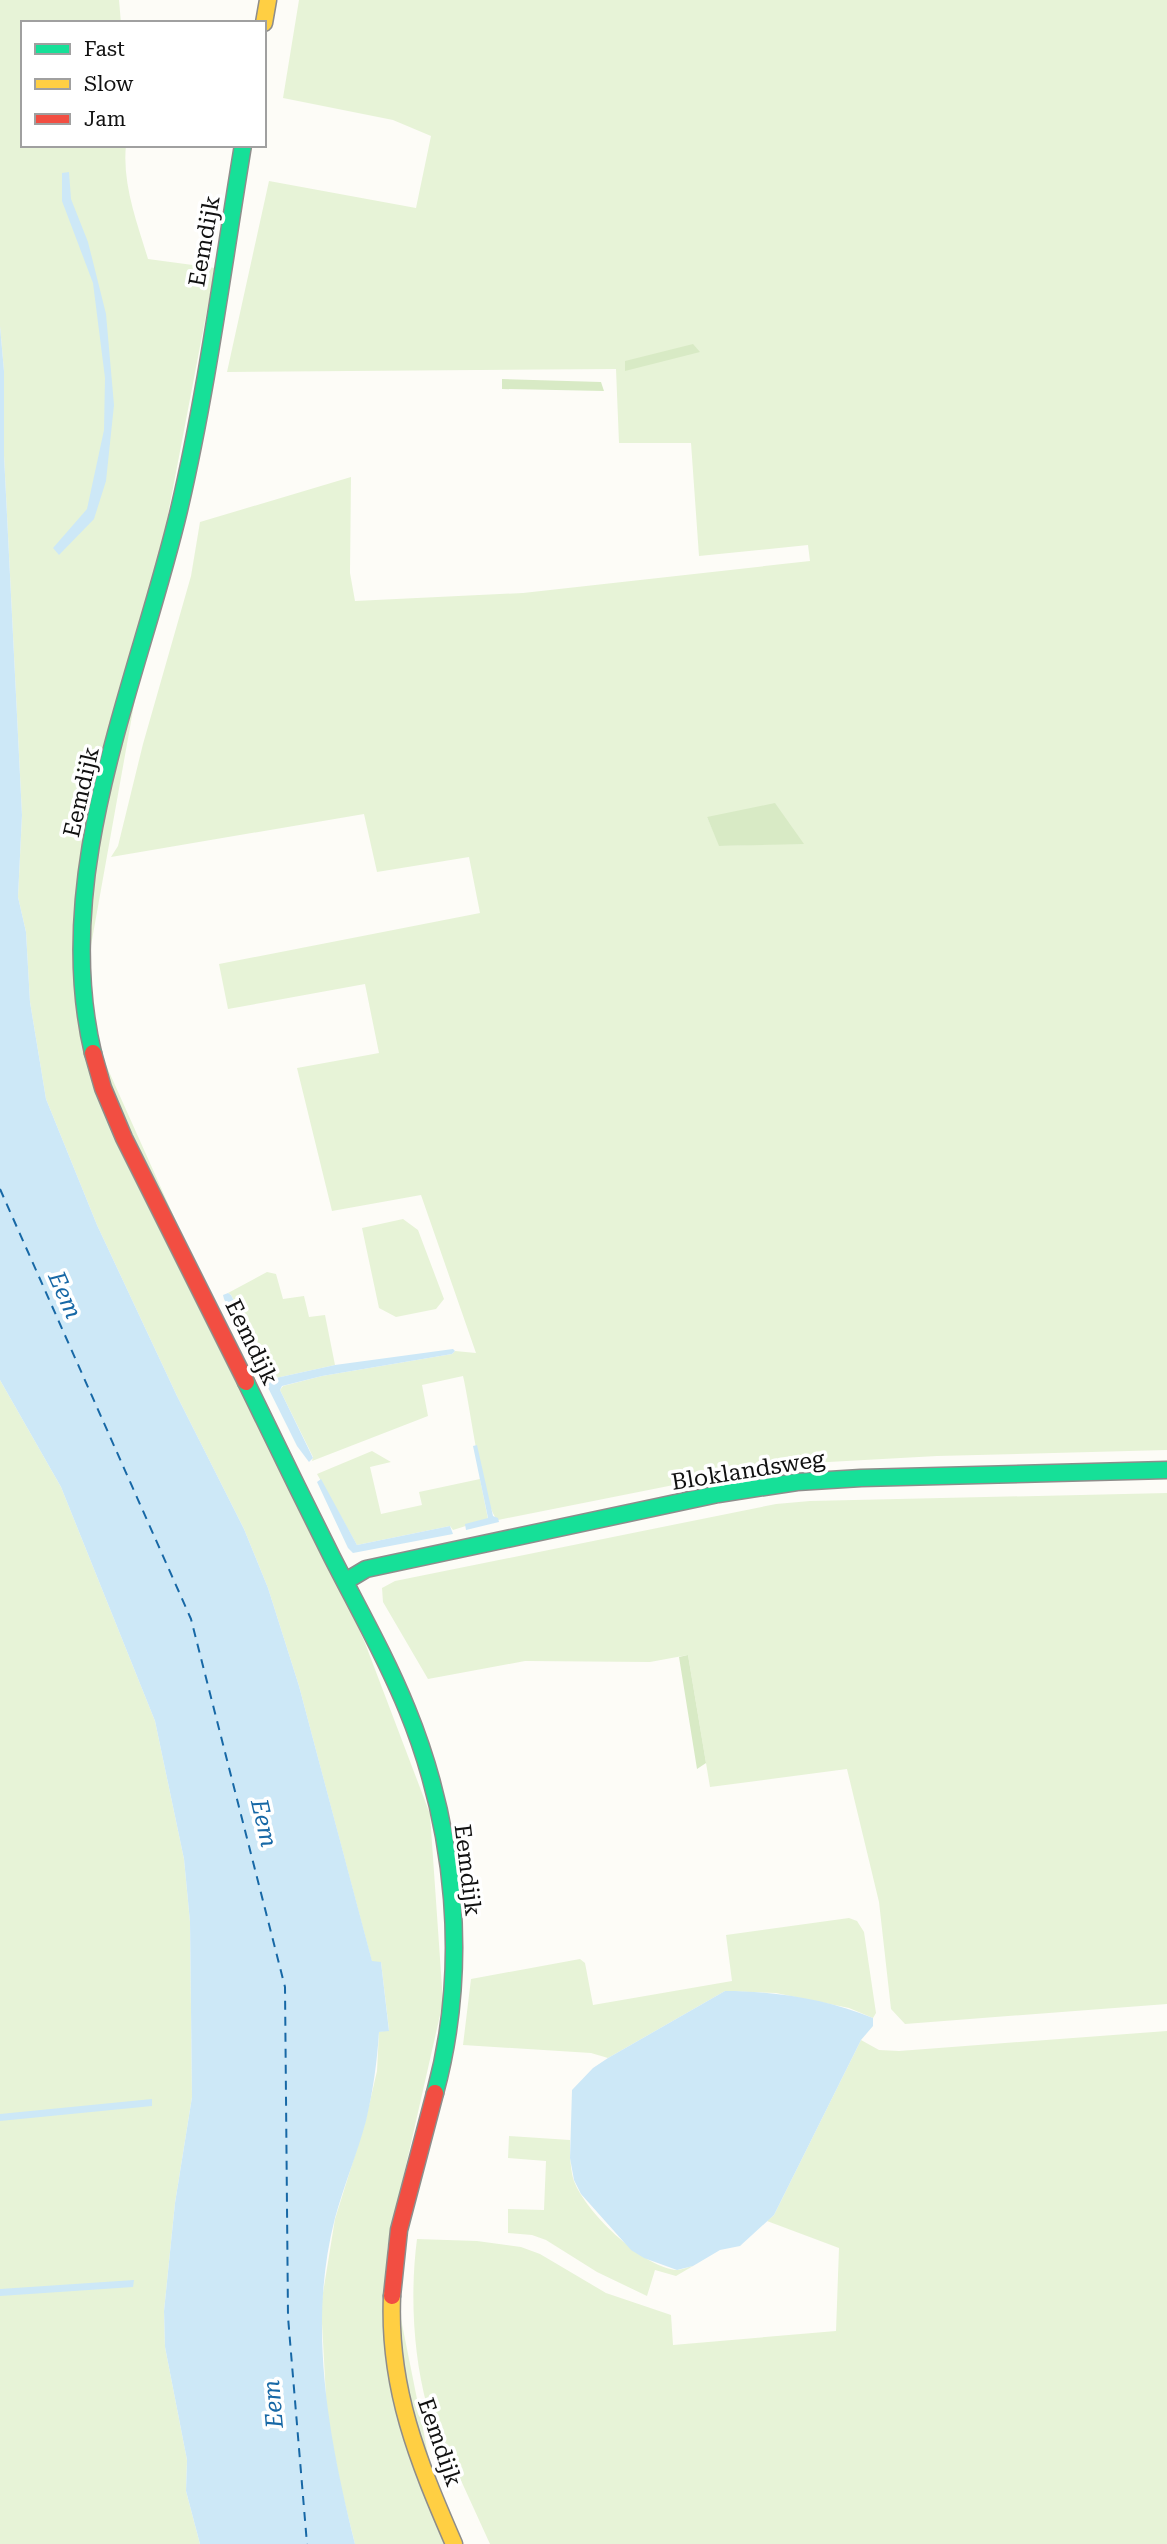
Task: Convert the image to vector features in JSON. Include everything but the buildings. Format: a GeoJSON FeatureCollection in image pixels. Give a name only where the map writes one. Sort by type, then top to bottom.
{"type":"FeatureCollection","features":[{"type":"Feature","properties":{"kind":"street"},"geometry":{"type":"LineString","coordinates":[[264,21],[268,0]]}},
{"type":"Feature","properties":{"kind":"street","name":"Eemdijk"},"geometry":{"type":"LineString","coordinates":[[243,147],[180,509],[110,765],[89,858],[83,906],[82,972],[90,1037],[105,1091],[132,1156],[394,1680],[428,1768],[448,1867],[454,1967],[450,2025],[444,2055],[401,2216],[391,2288],[391,2334],[401,2402],[431,2489],[454,2544]]}},
{"type":"Feature","properties":{"kind":"street","name":"Bloklandsweg"},"geometry":{"type":"LineString","coordinates":[[345,1581],[366,1569],[379,1566],[718,1494],[797,1482],[1167,1470]]}},
{"type":"Feature","properties":{"kind":"green space"},"geometry":{"type":"Polygon","coordinates":[[[0,0],[119,0],[121,21],[21,21],[21,147],[126,147],[128,188],[148,259],[215,268],[80,1007],[365,1643],[430,1814],[443,2002],[387,2249],[446,2544],[355,2544],[327,2415],[321,2305],[335,2219],[365,2123],[377,2071],[379,2032],[389,2030],[381,1962],[372,1962],[299,1686],[268,1588],[244,1529],[177,1396],[97,1225],[46,1099],[30,1002],[26,932],[18,897],[22,815],[0,326],[0,0]]]}},
{"type":"Feature","properties":{"kind":"green space"},"geometry":{"type":"Polygon","coordinates":[[[299,0],[1167,0],[1167,1450],[937,1456],[774,1465],[498,1520],[492,1511],[482,1476],[463,1376],[422,1385],[428,1416],[312,1461],[313,1457],[280,1390],[283,1386],[322,1376],[452,1354],[455,1351],[476,1353],[421,1195],[332,1211],[297,1068],[379,1053],[365,984],[228,1009],[219,964],[480,913],[469,857],[377,872],[364,814],[111,857],[118,846],[143,744],[191,576],[200,522],[351,477],[350,573],[355,601],[523,593],[810,561],[808,545],[699,556],[691,443],[619,443],[616,369],[227,372],[269,181],[416,208],[431,136],[393,120],[283,98],[299,0]],[[707,817],[720,846],[803,843],[707,817]]]}},
{"type":"Feature","properties":{"kind":"green space"},"geometry":{"type":"Polygon","coordinates":[[[693,344],[700,352],[625,371],[625,361],[693,344]]]}},
{"type":"Feature","properties":{"kind":"green space"},"geometry":{"type":"Polygon","coordinates":[[[502,379],[601,382],[604,391],[502,389],[502,379]]]}},
{"type":"Feature","properties":{"kind":"green space"},"geometry":{"type":"Polygon","coordinates":[[[775,803],[804,844],[719,846],[707,817],[775,803]]]}},
{"type":"Feature","properties":{"kind":"green space"},"geometry":{"type":"Polygon","coordinates":[[[403,1219],[418,1230],[444,1299],[436,1309],[396,1317],[379,1308],[362,1228],[403,1219]]]}},
{"type":"Feature","properties":{"kind":"green space"},"geometry":{"type":"Polygon","coordinates":[[[267,1272],[276,1274],[283,1299],[304,1296],[309,1317],[325,1315],[335,1365],[276,1378],[272,1376],[228,1293],[267,1272]]]}},
{"type":"Feature","properties":{"kind":"green space"},"geometry":{"type":"Polygon","coordinates":[[[0,1380],[61,1487],[155,1721],[184,1859],[190,1922],[192,2097],[175,2203],[164,2311],[165,2347],[187,2460],[186,2491],[200,2544],[0,2544],[0,1380]]]}},
{"type":"Feature","properties":{"kind":"green space"},"geometry":{"type":"Polygon","coordinates":[[[372,1451],[391,1462],[370,1467],[381,1514],[422,1505],[419,1492],[480,1479],[488,1519],[453,1530],[450,1526],[357,1545],[317,1474],[372,1451]]]}},
{"type":"Feature","properties":{"kind":"green space"},"geometry":{"type":"Polygon","coordinates":[[[1167,1493],[1167,2004],[905,2024],[891,2009],[879,1902],[847,1769],[710,1787],[688,1655],[650,1662],[525,1661],[428,1679],[383,1602],[382,1588],[395,1581],[776,1504],[1167,1493]]]}},
{"type":"Feature","properties":{"kind":"green space"},"geometry":{"type":"Polygon","coordinates":[[[688,1655],[706,1763],[697,1769],[679,1657],[688,1655]]]}},
{"type":"Feature","properties":{"kind":"green space"},"geometry":{"type":"Polygon","coordinates":[[[849,1918],[857,1921],[864,1932],[876,2013],[873,2018],[849,2008],[776,1993],[725,1991],[608,2058],[591,2053],[463,2045],[471,1979],[580,1959],[585,1963],[593,2005],[732,1981],[726,1935],[849,1918]]]}},
{"type":"Feature","properties":{"kind":"green space"},"geometry":{"type":"Polygon","coordinates":[[[1167,2031],[1167,2544],[490,2544],[427,2406],[422,2386],[414,2323],[417,2239],[477,2241],[521,2247],[540,2254],[606,2293],[671,2315],[673,2345],[836,2331],[839,2248],[767,2221],[774,2215],[861,2040],[879,2050],[899,2051],[1167,2031]]]}},
{"type":"Feature","properties":{"kind":"green space"},"geometry":{"type":"Polygon","coordinates":[[[509,2136],[570,2140],[573,2178],[588,2205],[601,2220],[632,2248],[663,2267],[677,2270],[693,2266],[676,2276],[655,2270],[647,2296],[597,2272],[546,2240],[532,2235],[508,2233],[508,2209],[544,2210],[546,2161],[508,2158],[509,2136]]]}},
{"type":"Feature","properties":{"kind":"water"},"geometry":{"type":"Polygon","coordinates":[[[69,172],[71,199],[88,242],[106,314],[114,405],[106,481],[94,519],[59,555],[53,548],[87,509],[104,430],[105,378],[93,283],[62,201],[62,173],[69,172]]]}},
{"type":"Feature","properties":{"kind":"water","name":"Eem"},"geometry":{"type":"Polygon","coordinates":[[[0,326],[22,815],[18,897],[26,932],[30,1002],[46,1099],[97,1225],[177,1396],[244,1529],[268,1588],[299,1686],[372,1961],[381,1962],[389,2031],[379,2032],[368,2110],[335,2218],[323,2300],[322,2341],[330,2423],[355,2544],[200,2544],[186,2491],[187,2460],[165,2347],[164,2311],[175,2203],[192,2097],[190,1922],[184,1859],[155,1721],[61,1487],[0,1380],[0,326]]]}},
{"type":"Feature","properties":{"kind":"water"},"geometry":{"type":"Polygon","coordinates":[[[228,1293],[272,1376],[276,1378],[335,1365],[453,1349],[455,1351],[452,1354],[322,1376],[282,1386],[280,1390],[313,1458],[309,1462],[297,1446],[224,1299],[223,1295],[228,1293]]]}},
{"type":"Feature","properties":{"kind":"water"},"geometry":{"type":"Polygon","coordinates":[[[477,1445],[493,1516],[498,1518],[499,1522],[466,1530],[465,1524],[488,1518],[473,1446],[477,1445]]]}},
{"type":"Feature","properties":{"kind":"water"},"geometry":{"type":"Polygon","coordinates":[[[321,1479],[357,1545],[450,1526],[453,1534],[353,1553],[348,1548],[317,1482],[321,1479]]]}},
{"type":"Feature","properties":{"kind":"water"},"geometry":{"type":"Polygon","coordinates":[[[725,1991],[819,2001],[873,2018],[873,2026],[861,2040],[774,2215],[740,2246],[720,2250],[693,2266],[677,2270],[644,2258],[631,2250],[581,2194],[574,2180],[570,2158],[572,2090],[593,2068],[608,2058],[725,1991]]]}},
{"type":"Feature","properties":{"kind":"water"},"geometry":{"type":"Polygon","coordinates":[[[152,2099],[152,2106],[0,2121],[0,2114],[152,2099]]]}},
{"type":"Feature","properties":{"kind":"water"},"geometry":{"type":"Polygon","coordinates":[[[134,2280],[133,2287],[0,2296],[0,2289],[134,2280]]]}},
{"type":"Feature","properties":{"kind":"ferry route"},"geometry":{"type":"LineString","coordinates":[[0,1189],[191,1619],[285,1987],[288,2317],[307,2544]]}},
{"type":"Feature","properties":{"kind":"traffic: fast"},"geometry":{"type":"LineString","coordinates":[[93,1053],[83,985],[83,916],[91,847],[104,778],[162,576],[189,465],[243,147]]}},
{"type":"Feature","properties":{"kind":"traffic: fast"},"geometry":{"type":"LineString","coordinates":[[246,1382],[399,1690],[424,1755],[437,1802],[452,1899],[454,1948],[446,2046],[435,2093]]}},
{"type":"Feature","properties":{"kind":"traffic: fast"},"geometry":{"type":"LineString","coordinates":[[346,1581],[366,1569],[718,1494],[797,1482],[1167,1470]]}},
{"type":"Feature","properties":{"kind":"traffic: slow"},"geometry":{"type":"LineString","coordinates":[[264,21],[268,0]]}},
{"type":"Feature","properties":{"kind":"traffic: slow"},"geometry":{"type":"LineString","coordinates":[[392,2296],[392,2330],[400,2393],[418,2453],[454,2544]]}},
{"type":"Feature","properties":{"kind":"traffic: jam"},"geometry":{"type":"LineString","coordinates":[[93,1053],[103,1088],[124,1138],[246,1382]]}},
{"type":"Feature","properties":{"kind":"traffic: jam"},"geometry":{"type":"LineString","coordinates":[[392,2296],[399,2230],[435,2093]]}}]}
